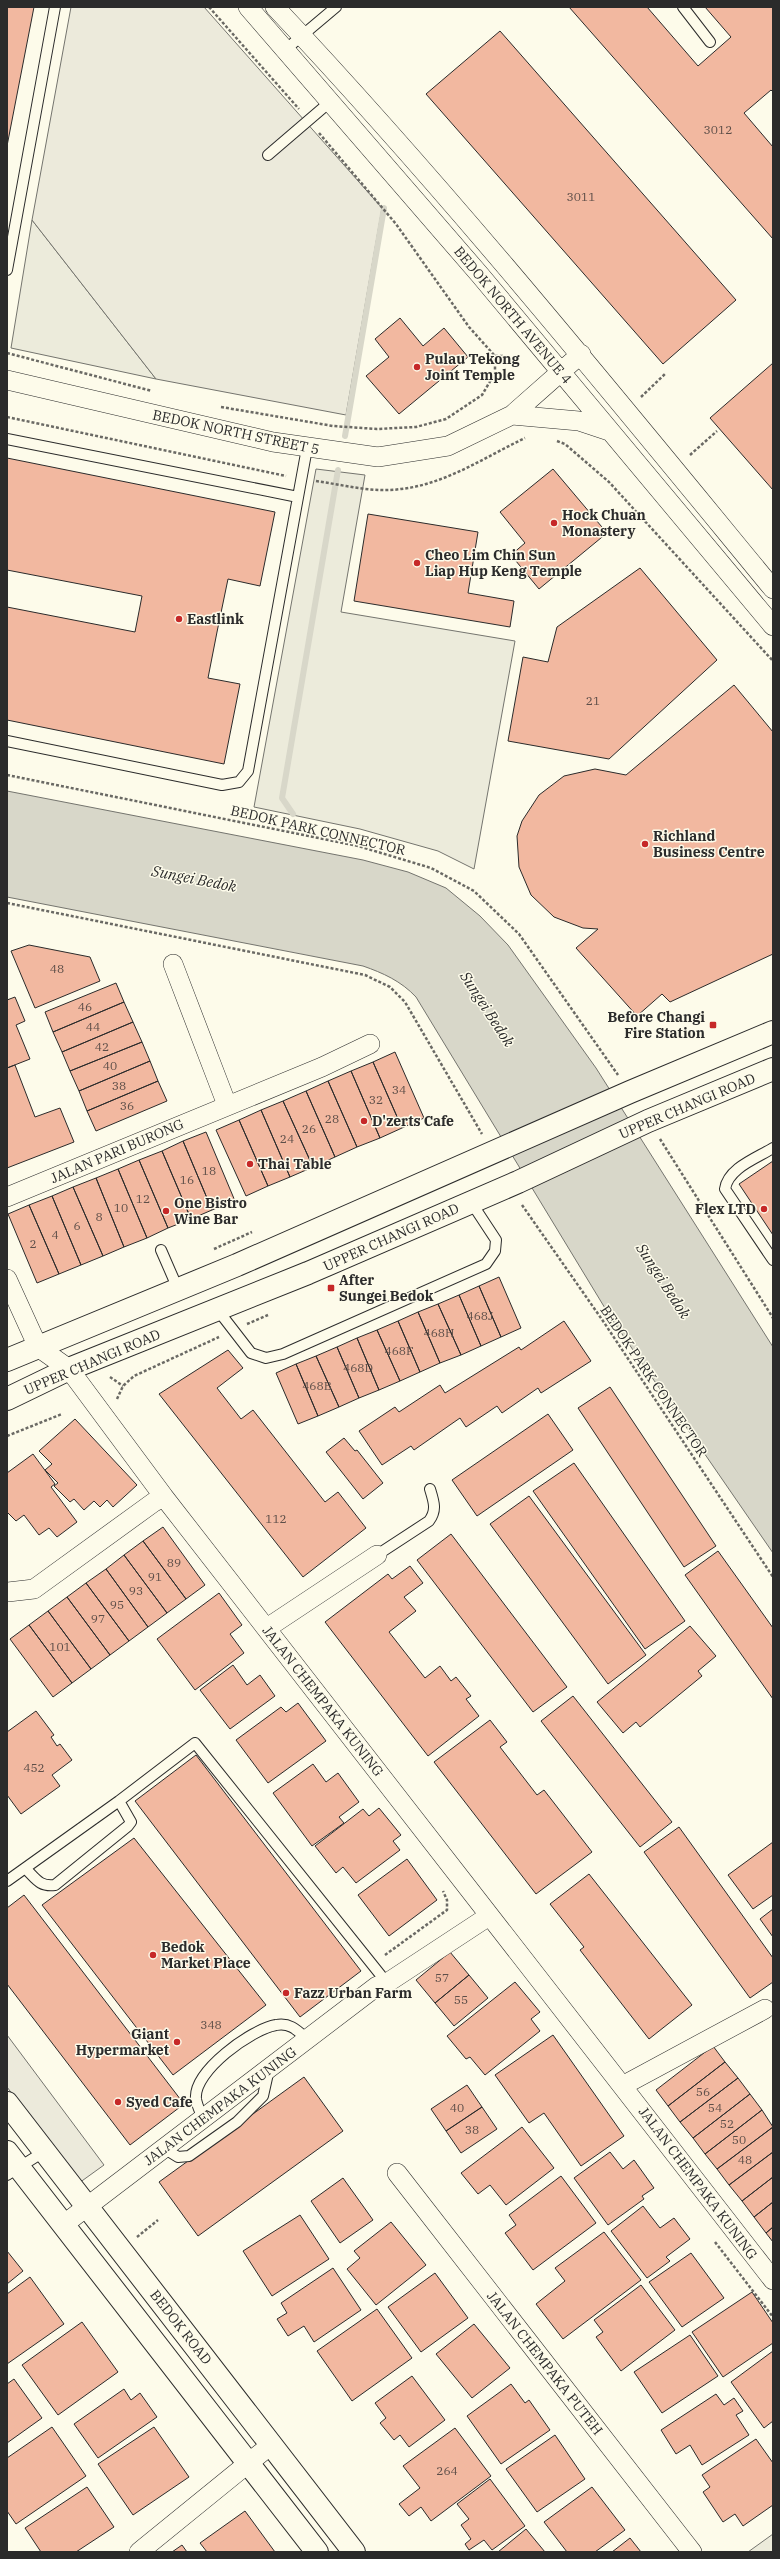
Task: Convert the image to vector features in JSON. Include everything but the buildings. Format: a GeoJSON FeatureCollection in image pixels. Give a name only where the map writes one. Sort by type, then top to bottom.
{"type":"FeatureCollection","features":[{"type":"Feature","properties":{"kind":"street","name":"BEDOK NORTH AVENUE 4"},"geometry":{"type":"LineString","coordinates":[[248,7],[331,101],[773,626]]}},
{"type":"Feature","properties":{"kind":"street","name":"BEDOK NORTH AVENUE 4"},"geometry":{"type":"LineString","coordinates":[[275,7],[581,354],[773,589]]}},
{"type":"Feature","properties":{"kind":"street","name":"BEDOK NORTH STREET 5"},"geometry":{"type":"LineString","coordinates":[[7,380],[307,448],[378,457],[448,446],[512,415],[581,354]]}},
{"type":"Feature","properties":{"kind":"street"},"geometry":{"type":"LineString","coordinates":[[512,415],[579,421],[609,431]]}},
{"type":"Feature","properties":{"kind":"street"},"geometry":{"type":"LineString","coordinates":[[173,964],[227,1105]]}},
{"type":"Feature","properties":{"kind":"street"},"geometry":{"type":"LineString","coordinates":[[7,1360],[178,1289],[621,1086],[773,1032]]}},
{"type":"Feature","properties":{"kind":"street","name":"JALAN PARI BURONG"},"geometry":{"type":"LineString","coordinates":[[7,1197],[322,1067],[370,1044]]}},
{"type":"Feature","properties":{"kind":"street","name":"UPPER CHANGI ROAD"},"geometry":{"type":"LineString","coordinates":[[7,1399],[69,1369],[308,1273],[518,1182],[649,1128],[773,1069]]}},
{"type":"Feature","properties":{"kind":"street"},"geometry":{"type":"LineString","coordinates":[[7,1279],[38,1347],[69,1369]]}},
{"type":"Feature","properties":{"kind":"street","name":"JALAN CHEMPAKA KUNING"},"geometry":{"type":"LineString","coordinates":[[69,1369],[164,1497],[485,1910],[624,2085],[773,2280]]}},
{"type":"Feature","properties":{"kind":"street"},"geometry":{"type":"LineString","coordinates":[[8,1592],[34,1589],[154,1502],[164,1497]]}},
{"type":"Feature","properties":{"kind":"street"},"geometry":{"type":"LineString","coordinates":[[267,1628],[377,1555]]}},
{"type":"Feature","properties":{"kind":"street","name":"JALAN CHEMPAKA KUNING"},"geometry":{"type":"LineString","coordinates":[[63,2224],[308,2040],[379,1977],[485,1910]]}},
{"type":"Feature","properties":{"kind":"street"},"geometry":{"type":"LineString","coordinates":[[624,2085],[765,2009]]}},
{"type":"Feature","properties":{"kind":"street","name":"BEDOK ROAD"},"geometry":{"type":"LineString","coordinates":[[7,2102],[354,2552]]}},
{"type":"Feature","properties":{"kind":"street"},"geometry":{"type":"LineString","coordinates":[[11,2165],[63,2224],[317,2552]]}},
{"type":"Feature","properties":{"kind":"street","name":"JALAN CHEMPAKA PUTEH"},"geometry":{"type":"LineString","coordinates":[[397,2173],[692,2552]]}},
{"type":"Feature","properties":{"kind":"street"},"geometry":{"type":"LineString","coordinates":[[139,2552],[272,2444]]}},
{"type":"Feature","properties":{"kind":"lane"},"geometry":{"type":"LineString","coordinates":[[7,270],[55,7]]}},
{"type":"Feature","properties":{"kind":"lane"},"geometry":{"type":"LineString","coordinates":[[285,50],[336,7]]}},
{"type":"Feature","properties":{"kind":"lane"},"geometry":{"type":"LineString","coordinates":[[683,7],[710,42]]}},
{"type":"Feature","properties":{"kind":"lane"},"geometry":{"type":"LineString","coordinates":[[268,155],[331,101]]}},
{"type":"Feature","properties":{"kind":"lane"},"geometry":{"type":"LineString","coordinates":[[7,439],[298,497]]}},
{"type":"Feature","properties":{"kind":"lane"},"geometry":{"type":"LineString","coordinates":[[7,742],[222,785],[239,782],[248,771],[307,448]]}},
{"type":"Feature","properties":{"kind":"lane"},"geometry":{"type":"LineString","coordinates":[[773,1148],[726,1179],[725,1189],[773,1260]]}},
{"type":"Feature","properties":{"kind":"lane"},"geometry":{"type":"LineString","coordinates":[[217,1309],[251,1353],[266,1358],[283,1354],[486,1264],[495,1251],[496,1240],[471,1202]]}},
{"type":"Feature","properties":{"kind":"lane"},"geometry":{"type":"LineString","coordinates":[[160,1250],[178,1289]]}},
{"type":"Feature","properties":{"kind":"lane"},"geometry":{"type":"LineString","coordinates":[[377,1555],[429,1521],[434,1514],[435,1505],[430,1489]]}},
{"type":"Feature","properties":{"kind":"lane"},"geometry":{"type":"LineString","coordinates":[[7,1881],[120,1801],[195,1743],[379,1977]]}},
{"type":"Feature","properties":{"kind":"lane"},"geometry":{"type":"LineString","coordinates":[[26,1869],[40,1884],[46,1886],[55,1885],[128,1826],[131,1822],[130,1817],[120,1801]]}},
{"type":"Feature","properties":{"kind":"lane"},"geometry":{"type":"LineString","coordinates":[[203,2119],[196,2098],[201,2082],[214,2064],[236,2045],[260,2031],[277,2025],[294,2027],[308,2040]]}},
{"type":"Feature","properties":{"kind":"lane"},"geometry":{"type":"LineString","coordinates":[[165,2148],[178,2157],[189,2156],[237,2122],[263,2096],[267,2086],[269,2069]]}},
{"type":"Feature","properties":{"kind":"lane"},"geometry":{"type":"LineString","coordinates":[[11,2165],[45,2151]]}},
{"type":"Feature","properties":{"kind":"path"},"geometry":{"type":"LineString","coordinates":[[214,406],[333,426],[377,429],[416,427],[446,418],[482,395],[495,374],[495,356],[469,327],[423,259]]}},
{"type":"Feature","properties":{"kind":"path"},"geometry":{"type":"LineString","coordinates":[[7,353],[160,393]]}},
{"type":"Feature","properties":{"kind":"path"},"geometry":{"type":"LineString","coordinates":[[495,356],[505,356]]}},
{"type":"Feature","properties":{"kind":"path"},"geometry":{"type":"LineString","coordinates":[[638,400],[666,373]]}},
{"type":"Feature","properties":{"kind":"path"},"geometry":{"type":"LineString","coordinates":[[7,417],[301,479],[368,489],[401,490],[436,481],[526,437],[533,437]]}},
{"type":"Feature","properties":{"kind":"path"},"geometry":{"type":"LineString","coordinates":[[685,459],[716,431]]}},
{"type":"Feature","properties":{"kind":"path"},"geometry":{"type":"LineString","coordinates":[[553,439],[565,444],[609,482],[773,661]]}},
{"type":"Feature","properties":{"kind":"path","name":"BEDOK PARK CONNECTOR"},"geometry":{"type":"LineString","coordinates":[[7,775],[358,846],[431,868],[474,891],[519,934],[621,1086]]}},
{"type":"Feature","properties":{"kind":"path"},"geometry":{"type":"LineString","coordinates":[[7,903],[365,974],[390,987],[405,1002],[482,1134],[492,1144]]}},
{"type":"Feature","properties":{"kind":"path"},"geometry":{"type":"LineString","coordinates":[[649,1128],[773,1318]]}},
{"type":"Feature","properties":{"kind":"path"},"geometry":{"type":"LineString","coordinates":[[475,1137],[482,1134]]}},
{"type":"Feature","properties":{"kind":"path","name":"BEDOK PARK CONNECTOR"},"geometry":{"type":"LineString","coordinates":[[521,1204],[602,1321],[773,1577]]}},
{"type":"Feature","properties":{"kind":"path"},"geometry":{"type":"LineString","coordinates":[[212,1250],[255,1231]]}},
{"type":"Feature","properties":{"kind":"path"},"geometry":{"type":"LineString","coordinates":[[110,1376],[123,1386]]}},
{"type":"Feature","properties":{"kind":"path"},"geometry":{"type":"LineString","coordinates":[[7,1436],[62,1414]]}},
{"type":"Feature","properties":{"kind":"path"},"geometry":{"type":"LineString","coordinates":[[379,1977],[448,1910],[448,1900],[438,1884]]}},
{"type":"Feature","properties":{"kind":"path"},"geometry":{"type":"LineString","coordinates":[[133,2239],[158,2220]]}},
{"type":"Feature","properties":{"kind":"path"},"geometry":{"type":"LineString","coordinates":[[714,2240],[773,2318]]}},
{"type":"Feature","properties":{"kind":"shaded area"},"geometry":{"type":"Polygon","coordinates":[[[71,7],[204,7],[382,208],[346,415],[156,379],[32,220],[71,7]]]}},
{"type":"Feature","properties":{"kind":"shaded area"},"geometry":{"type":"Polygon","coordinates":[[[32,220],[156,379],[11,348],[32,220]]]}},
{"type":"Feature","properties":{"kind":"shaded area"},"geometry":{"type":"Polygon","coordinates":[[[316,469],[365,475],[341,612],[515,641],[474,869],[438,851],[360,829],[254,807],[316,469]]]}},
{"type":"Feature","properties":{"kind":"shaded area"},"geometry":{"type":"Polygon","coordinates":[[[7,2035],[104,2165],[79,2183],[7,2087],[7,2035]]]}},
{"type":"Feature","properties":{"kind":"shaded area"},"geometry":{"type":"Polygon","coordinates":[[[773,2534],[773,2552],[748,2552],[773,2534]]]}},
{"type":"Feature","properties":{"kind":"water","name":"Sungei Bedok"},"geometry":{"type":"Polygon","coordinates":[[[7,791],[363,860],[408,872],[446,888],[480,916],[508,945],[596,1068],[773,1347],[773,1553],[611,1318],[416,997],[410,991],[391,978],[363,966],[7,897],[7,791]]]}},
{"type":"Feature","properties":{"kind":"waterway"},"geometry":{"type":"LineString","coordinates":[[345,436],[384,208]]}},
{"type":"Feature","properties":{"kind":"waterway"},"geometry":{"type":"LineString","coordinates":[[293,814],[282,798],[338,470]]}},
{"type":"Feature","properties":{"kind":"place","name":"Pulau Tekong Joint Temple"},"geometry":{"type":"Point","coordinates":[417,367]}},
{"type":"Feature","properties":{"kind":"place","name":"Hock Chuan Monastery"},"geometry":{"type":"Point","coordinates":[554,523]}},
{"type":"Feature","properties":{"kind":"place","name":"Cheo Lim Chin Sun Liap Hup Keng Temple"},"geometry":{"type":"Point","coordinates":[417,563]}},
{"type":"Feature","properties":{"kind":"place","name":"Eastlink"},"geometry":{"type":"Point","coordinates":[179,619]}},
{"type":"Feature","properties":{"kind":"place","name":"Richland Business Centre"},"geometry":{"type":"Point","coordinates":[645,844]}},
{"type":"Feature","properties":{"kind":"place","name":"Before Changi Fire Station"},"geometry":{"type":"Point","coordinates":[713,1025]}},
{"type":"Feature","properties":{"kind":"place","name":"D'zerts Cafe"},"geometry":{"type":"Point","coordinates":[364,1121]}},
{"type":"Feature","properties":{"kind":"place","name":"Thai Table"},"geometry":{"type":"Point","coordinates":[250,1164]}},
{"type":"Feature","properties":{"kind":"place","name":"Flex LTD"},"geometry":{"type":"Point","coordinates":[764,1209]}},
{"type":"Feature","properties":{"kind":"place","name":"One Bistro Wine Bar"},"geometry":{"type":"Point","coordinates":[166,1211]}},
{"type":"Feature","properties":{"kind":"place","name":"After Sungei Bedok"},"geometry":{"type":"Point","coordinates":[331,1288]}},
{"type":"Feature","properties":{"kind":"place","name":"Bedok Market Place"},"geometry":{"type":"Point","coordinates":[153,1955]}},
{"type":"Feature","properties":{"kind":"place","name":"Fazz Urban Farm"},"geometry":{"type":"Point","coordinates":[286,1993]}},
{"type":"Feature","properties":{"kind":"place","name":"Giant Hypermarket"},"geometry":{"type":"Point","coordinates":[177,2042]}},
{"type":"Feature","properties":{"kind":"place","name":"Syed Cafe"},"geometry":{"type":"Point","coordinates":[118,2102]}}]}
